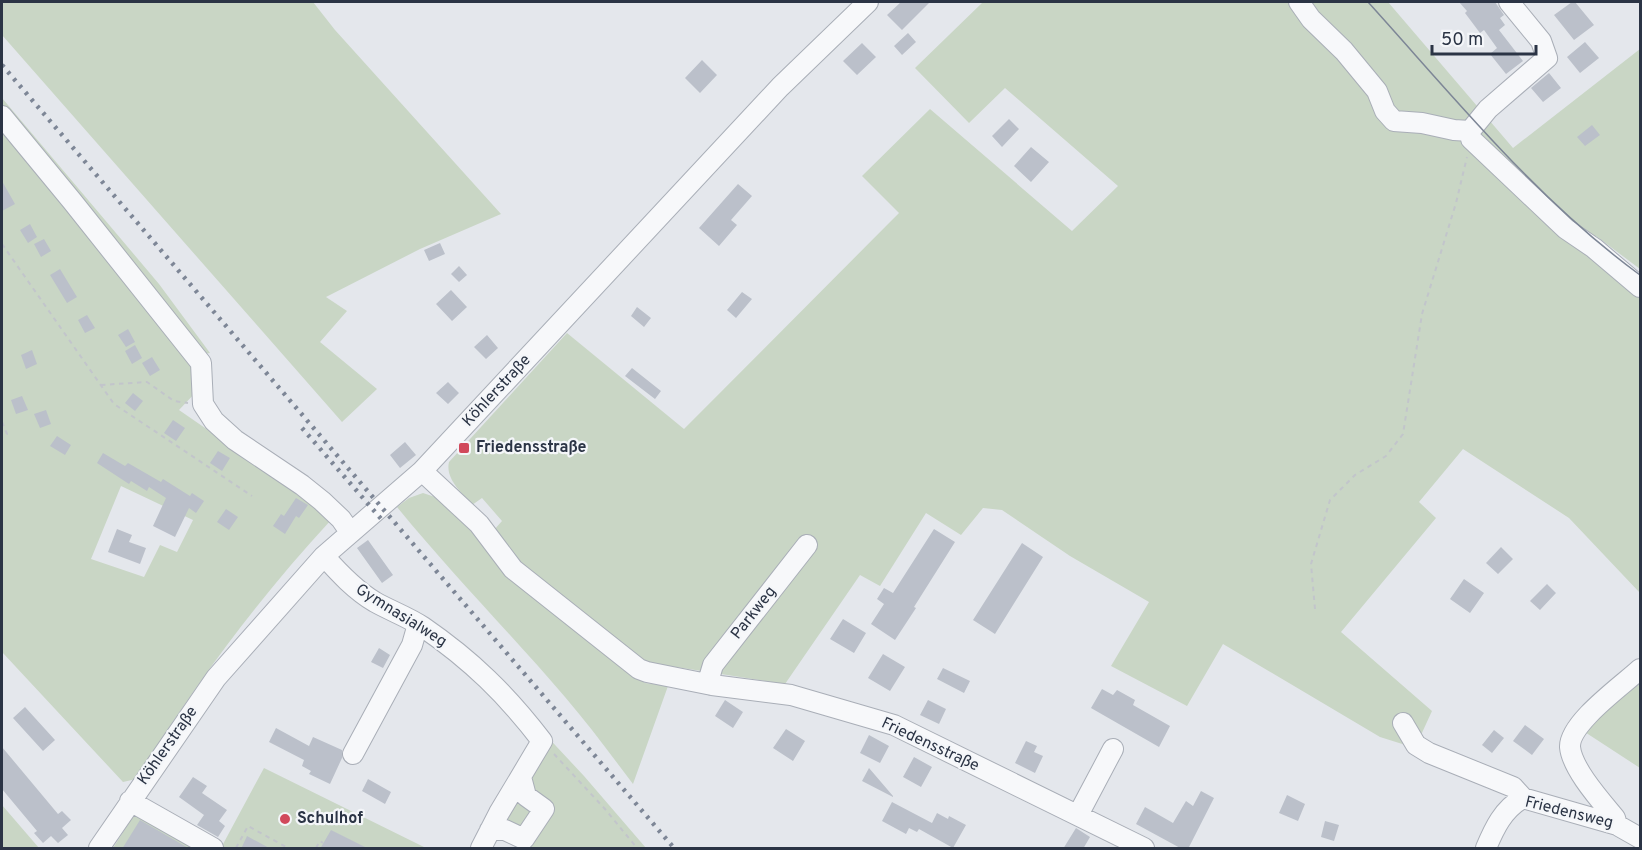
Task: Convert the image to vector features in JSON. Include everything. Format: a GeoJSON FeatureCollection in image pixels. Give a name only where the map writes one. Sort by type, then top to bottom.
{"type":"FeatureCollection","features":[{"type":"Feature","properties":{"kind":"street","name":"Köhlerstraße"},"geometry":{"type":"LineString","coordinates":[[99,849],[216,678],[324,556],[422,471],[780,87],[868,2]]}},
{"type":"Feature","properties":{"kind":"street"},"geometry":{"type":"LineString","coordinates":[[1299,2],[1311,19],[1344,51],[1377,91],[1385,111],[1394,121],[1422,123],[1471,135],[1566,229],[1594,248],[1641,287]]}},
{"type":"Feature","properties":{"kind":"street"},"geometry":{"type":"LineString","coordinates":[[1471,135],[1488,109],[1547,58],[1541,41],[1509,2]]}},
{"type":"Feature","properties":{"kind":"street"},"geometry":{"type":"LineString","coordinates":[[2,116],[201,363],[203,404],[214,421],[235,440],[309,490],[341,519],[350,532]]}},
{"type":"Feature","properties":{"kind":"street","name":"Friedensstraße"},"geometry":{"type":"LineString","coordinates":[[422,471],[479,524],[513,569],[639,669],[712,685],[791,695],[894,725],[1144,849]]}},
{"type":"Feature","properties":{"kind":"street","name":"Parkweg"},"geometry":{"type":"LineString","coordinates":[[712,685],[710,675],[713,665],[807,545]]}},
{"type":"Feature","properties":{"kind":"street","name":"Gymnasialweg"},"geometry":{"type":"LineString","coordinates":[[324,556],[360,591],[456,650],[487,676],[517,707],[542,741]]}},
{"type":"Feature","properties":{"kind":"street"},"geometry":{"type":"LineString","coordinates":[[353,754],[412,645],[417,624]]}},
{"type":"Feature","properties":{"kind":"street"},"geometry":{"type":"LineString","coordinates":[[1617,825],[1615,818],[1573,759],[1570,747],[1571,735],[1582,720],[1641,669]]}},
{"type":"Feature","properties":{"kind":"street"},"geometry":{"type":"LineString","coordinates":[[1403,723],[1416,745],[1422,749],[1513,787],[1523,798]]}},
{"type":"Feature","properties":{"kind":"street"},"geometry":{"type":"LineString","coordinates":[[481,849],[542,741]]}},
{"type":"Feature","properties":{"kind":"street"},"geometry":{"type":"LineString","coordinates":[[1078,815],[1113,749]]}},
{"type":"Feature","properties":{"kind":"street"},"geometry":{"type":"LineString","coordinates":[[490,830],[505,830],[524,839],[544,809],[526,796],[521,777]]}},
{"type":"Feature","properties":{"kind":"street","name":"Friedensweg"},"geometry":{"type":"LineString","coordinates":[[1486,849],[1501,818],[1512,804],[1523,798],[1617,825],[1641,838]]}},
{"type":"Feature","properties":{"kind":"street"},"geometry":{"type":"LineString","coordinates":[[130,801],[213,849]]}},
{"type":"Feature","properties":{"kind":"path"},"geometry":{"type":"LineString","coordinates":[[1315,609],[1311,564],[1330,500],[1355,475],[1386,456],[1403,434],[1422,314],[1456,203],[1471,135]]}},
{"type":"Feature","properties":{"kind":"path"},"geometry":{"type":"LineString","coordinates":[[2,244],[114,404],[252,496]]}},
{"type":"Feature","properties":{"kind":"path"},"geometry":{"type":"LineString","coordinates":[[100,386],[147,382],[174,401],[203,404]]}},
{"type":"Feature","properties":{"kind":"path"},"geometry":{"type":"LineString","coordinates":[[2,422],[7,434],[2,437]]}},
{"type":"Feature","properties":{"kind":"path"},"geometry":{"type":"LineString","coordinates":[[542,741],[637,849]]}},
{"type":"Feature","properties":{"kind":"path"},"geometry":{"type":"LineString","coordinates":[[237,848],[248,826],[288,849]]}},
{"type":"Feature","properties":{"kind":"path"},"geometry":{"type":"LineString","coordinates":[[316,849],[320,841],[323,843]]}},
{"type":"Feature","properties":{"kind":"green space"},"geometry":{"type":"Polygon","coordinates":[[[2,2],[313,2],[335,30],[501,214],[420,249],[326,297],[347,311],[320,342],[377,389],[342,422],[2,35],[2,2]]]}},
{"type":"Feature","properties":{"kind":"green space"},"geometry":{"type":"Polygon","coordinates":[[[983,2],[1388,2],[1513,148],[1640,49],[1640,269],[1596,236],[1587,249],[1640,293],[1640,593],[1569,518],[1463,449],[1419,502],[1436,518],[1341,632],[1432,711],[1415,748],[1380,737],[1223,644],[1187,706],[1111,666],[1149,602],[1070,556],[1002,510],[983,508],[961,535],[926,513],[880,586],[860,575],[785,684],[644,662],[512,556],[494,530],[502,521],[482,498],[472,505],[459,491],[452,480],[448,468],[449,462],[567,333],[684,429],[899,213],[862,176],[930,109],[1072,231],[1118,186],[1005,88],[969,123],[915,68],[983,2]]]}},
{"type":"Feature","properties":{"kind":"green space"},"geometry":{"type":"Polygon","coordinates":[[[2,98],[159,284],[210,353],[191,356],[197,391],[179,410],[250,459],[331,520],[277,582],[227,645],[180,711],[136,779],[123,782],[2,652],[2,98]],[[121,486],[91,559],[144,577],[160,545],[177,552],[193,520],[121,486]]]}},
{"type":"Feature","properties":{"kind":"green space"},"geometry":{"type":"Polygon","coordinates":[[[423,493],[438,498],[455,510],[546,602],[645,683],[668,686],[633,784],[565,697],[397,507],[409,498],[423,493]]]}},
{"type":"Feature","properties":{"kind":"green space"},"geometry":{"type":"Polygon","coordinates":[[[1640,658],[1640,768],[1571,723],[1640,658]]]}},
{"type":"Feature","properties":{"kind":"green space"},"geometry":{"type":"Polygon","coordinates":[[[542,731],[646,848],[518,848],[485,830],[542,731]]]}},
{"type":"Feature","properties":{"kind":"green space"},"geometry":{"type":"Polygon","coordinates":[[[264,768],[426,848],[113,848],[139,807],[222,846],[264,768]]]}},
{"type":"Feature","properties":{"kind":"green space"},"geometry":{"type":"Polygon","coordinates":[[[2,805],[39,848],[2,848],[2,805]]]}},
{"type":"Feature","properties":{"kind":"building"},"geometry":{"type":"Polygon","coordinates":[[[901,2],[930,2],[902,30],[887,15],[901,2]]]}},
{"type":"Feature","properties":{"kind":"building"},"geometry":{"type":"Polygon","coordinates":[[[1459,2],[1495,2],[1504,15],[1500,18],[1505,25],[1499,30],[1523,61],[1506,74],[1490,54],[1497,48],[1484,30],[1480,33],[1459,2]]]}},
{"type":"Feature","properties":{"kind":"building"},"geometry":{"type":"Polygon","coordinates":[[[1575,2],[1594,25],[1574,40],[1554,15],[1575,2]]]}},
{"type":"Feature","properties":{"kind":"building"},"geometry":{"type":"Polygon","coordinates":[[[908,33],[916,42],[902,55],[894,46],[908,33]]]}},
{"type":"Feature","properties":{"kind":"building"},"geometry":{"type":"Polygon","coordinates":[[[1585,42],[1599,58],[1580,73],[1567,57],[1585,42]]]}},
{"type":"Feature","properties":{"kind":"building"},"geometry":{"type":"Polygon","coordinates":[[[862,43],[876,57],[857,75],[843,61],[862,43]]]}},
{"type":"Feature","properties":{"kind":"building"},"geometry":{"type":"Polygon","coordinates":[[[702,60],[717,75],[700,93],[685,78],[702,60]]]}},
{"type":"Feature","properties":{"kind":"building"},"geometry":{"type":"Polygon","coordinates":[[[1549,73],[1561,88],[1543,102],[1531,88],[1549,73]]]}},
{"type":"Feature","properties":{"kind":"building"},"geometry":{"type":"Polygon","coordinates":[[[1009,119],[1019,129],[1002,147],[992,136],[1009,119]]]}},
{"type":"Feature","properties":{"kind":"building"},"geometry":{"type":"Polygon","coordinates":[[[1592,125],[1600,135],[1585,146],[1577,137],[1592,125]]]}},
{"type":"Feature","properties":{"kind":"building"},"geometry":{"type":"Polygon","coordinates":[[[1031,147],[1049,162],[1031,182],[1014,166],[1031,147]]]}},
{"type":"Feature","properties":{"kind":"building"},"geometry":{"type":"Polygon","coordinates":[[[2,181],[15,204],[2,211],[2,181]]]}},
{"type":"Feature","properties":{"kind":"building"},"geometry":{"type":"Polygon","coordinates":[[[738,184],[752,196],[731,220],[737,225],[719,246],[699,228],[738,184]]]}},
{"type":"Feature","properties":{"kind":"building"},"geometry":{"type":"Polygon","coordinates":[[[30,224],[37,237],[28,243],[20,230],[30,224]]]}},
{"type":"Feature","properties":{"kind":"building"},"geometry":{"type":"Polygon","coordinates":[[[44,239],[51,251],[41,257],[34,244],[44,239]]]}},
{"type":"Feature","properties":{"kind":"building"},"geometry":{"type":"Polygon","coordinates":[[[440,243],[445,254],[429,261],[424,250],[440,243]]]}},
{"type":"Feature","properties":{"kind":"building"},"geometry":{"type":"Polygon","coordinates":[[[459,266],[467,275],[459,282],[451,274],[459,266]]]}},
{"type":"Feature","properties":{"kind":"building"},"geometry":{"type":"Polygon","coordinates":[[[60,269],[77,297],[67,303],[50,275],[60,269]]]}},
{"type":"Feature","properties":{"kind":"building"},"geometry":{"type":"Polygon","coordinates":[[[451,290],[467,307],[452,321],[436,304],[451,290]]]}},
{"type":"Feature","properties":{"kind":"building"},"geometry":{"type":"Polygon","coordinates":[[[742,292],[752,299],[736,318],[727,310],[742,292]]]}},
{"type":"Feature","properties":{"kind":"building"},"geometry":{"type":"Polygon","coordinates":[[[637,307],[651,318],[644,327],[631,316],[637,307]]]}},
{"type":"Feature","properties":{"kind":"building"},"geometry":{"type":"Polygon","coordinates":[[[87,315],[95,328],[85,333],[78,320],[87,315]]]}},
{"type":"Feature","properties":{"kind":"building"},"geometry":{"type":"Polygon","coordinates":[[[128,329],[135,342],[126,347],[118,335],[128,329]]]}},
{"type":"Feature","properties":{"kind":"building"},"geometry":{"type":"Polygon","coordinates":[[[487,335],[498,348],[486,359],[474,347],[487,335]]]}},
{"type":"Feature","properties":{"kind":"building"},"geometry":{"type":"Polygon","coordinates":[[[135,345],[142,358],[132,364],[125,351],[135,345]]]}},
{"type":"Feature","properties":{"kind":"building"},"geometry":{"type":"Polygon","coordinates":[[[32,350],[37,364],[26,369],[21,355],[32,350]]]}},
{"type":"Feature","properties":{"kind":"building"},"geometry":{"type":"Polygon","coordinates":[[[152,357],[160,370],[150,376],[142,363],[152,357]]]}},
{"type":"Feature","properties":{"kind":"building"},"geometry":{"type":"Polygon","coordinates":[[[632,368],[661,391],[655,399],[625,376],[632,368]]]}},
{"type":"Feature","properties":{"kind":"building"},"geometry":{"type":"Polygon","coordinates":[[[448,382],[459,393],[448,404],[436,393],[448,382]]]}},
{"type":"Feature","properties":{"kind":"building"},"geometry":{"type":"Polygon","coordinates":[[[133,393],[143,401],[135,411],[125,403],[133,393]]]}},
{"type":"Feature","properties":{"kind":"building"},"geometry":{"type":"Polygon","coordinates":[[[22,396],[28,410],[16,414],[11,400],[22,396]]]}},
{"type":"Feature","properties":{"kind":"building"},"geometry":{"type":"Polygon","coordinates":[[[46,410],[51,424],[40,428],[34,414],[46,410]]]}},
{"type":"Feature","properties":{"kind":"building"},"geometry":{"type":"Polygon","coordinates":[[[173,420],[185,428],[176,441],[164,433],[173,420]]]}},
{"type":"Feature","properties":{"kind":"building"},"geometry":{"type":"Polygon","coordinates":[[[57,436],[71,445],[65,455],[50,446],[57,436]]]}},
{"type":"Feature","properties":{"kind":"building"},"geometry":{"type":"Polygon","coordinates":[[[405,442],[416,455],[400,468],[390,455],[405,442]]]}},
{"type":"Feature","properties":{"kind":"building"},"geometry":{"type":"Polygon","coordinates":[[[218,451],[230,458],[222,471],[210,463],[218,451]]]}},
{"type":"Feature","properties":{"kind":"building"},"geometry":{"type":"Polygon","coordinates":[[[103,453],[125,466],[128,463],[161,482],[163,479],[190,496],[192,493],[204,501],[196,513],[189,508],[175,537],[153,526],[166,498],[149,487],[147,491],[131,481],[129,484],[97,463],[103,453]]]}},
{"type":"Feature","properties":{"kind":"building"},"geometry":{"type":"Polygon","coordinates":[[[296,498],[308,505],[299,518],[296,516],[285,534],[273,526],[281,514],[284,516],[296,498]]]}},
{"type":"Feature","properties":{"kind":"building"},"geometry":{"type":"Polygon","coordinates":[[[226,509],[238,517],[229,530],[217,522],[226,509]]]}},
{"type":"Feature","properties":{"kind":"building"},"geometry":{"type":"Polygon","coordinates":[[[117,529],[132,535],[129,542],[146,548],[140,564],[108,552],[117,529]]]}},
{"type":"Feature","properties":{"kind":"building"},"geometry":{"type":"Polygon","coordinates":[[[934,529],[955,542],[895,640],[871,624],[884,604],[877,599],[884,588],[893,593],[934,529]]]}},
{"type":"Feature","properties":{"kind":"building"},"geometry":{"type":"Polygon","coordinates":[[[368,540],[393,575],[382,583],[357,548],[368,540]]]}},
{"type":"Feature","properties":{"kind":"building"},"geometry":{"type":"Polygon","coordinates":[[[1022,543],[1043,557],[995,634],[973,620],[1022,543]]]}},
{"type":"Feature","properties":{"kind":"building"},"geometry":{"type":"Polygon","coordinates":[[[1501,547],[1513,559],[1498,574],[1486,563],[1501,547]]]}},
{"type":"Feature","properties":{"kind":"building"},"geometry":{"type":"Polygon","coordinates":[[[1464,579],[1484,593],[1470,613],[1450,599],[1464,579]]]}},
{"type":"Feature","properties":{"kind":"building"},"geometry":{"type":"Polygon","coordinates":[[[1547,584],[1556,593],[1540,610],[1530,601],[1547,584]]]}},
{"type":"Feature","properties":{"kind":"building"},"geometry":{"type":"Polygon","coordinates":[[[843,619],[866,633],[854,653],[830,639],[843,619]]]}},
{"type":"Feature","properties":{"kind":"building"},"geometry":{"type":"Polygon","coordinates":[[[379,648],[390,655],[383,668],[371,662],[379,648]]]}},
{"type":"Feature","properties":{"kind":"building"},"geometry":{"type":"Polygon","coordinates":[[[883,654],[905,667],[890,691],[868,678],[883,654]]]}},
{"type":"Feature","properties":{"kind":"building"},"geometry":{"type":"Polygon","coordinates":[[[943,668],[970,681],[964,693],[937,679],[943,668]]]}},
{"type":"Feature","properties":{"kind":"building"},"geometry":{"type":"Polygon","coordinates":[[[1102,689],[1113,695],[1117,690],[1135,700],[1133,705],[1170,726],[1159,747],[1091,708],[1102,689]]]}},
{"type":"Feature","properties":{"kind":"building"},"geometry":{"type":"Polygon","coordinates":[[[725,700],[743,712],[733,728],[715,716],[725,700]]]}},
{"type":"Feature","properties":{"kind":"building"},"geometry":{"type":"Polygon","coordinates":[[[928,700],[946,709],[939,724],[920,715],[928,700]]]}},
{"type":"Feature","properties":{"kind":"building"},"geometry":{"type":"Polygon","coordinates":[[[25,707],[55,740],[43,751],[13,718],[25,707]]]}},
{"type":"Feature","properties":{"kind":"building"},"geometry":{"type":"Polygon","coordinates":[[[1525,725],[1544,739],[1532,755],[1513,741],[1525,725]]]}},
{"type":"Feature","properties":{"kind":"building"},"geometry":{"type":"Polygon","coordinates":[[[276,728],[309,746],[313,737],[342,750],[342,758],[330,784],[309,774],[311,771],[302,766],[304,760],[269,742],[276,728]]]}},
{"type":"Feature","properties":{"kind":"building"},"geometry":{"type":"Polygon","coordinates":[[[786,729],[805,741],[793,761],[773,748],[786,729]]]}},
{"type":"Feature","properties":{"kind":"building"},"geometry":{"type":"Polygon","coordinates":[[[1494,730],[1504,738],[1492,753],[1482,745],[1494,730]]]}},
{"type":"Feature","properties":{"kind":"building"},"geometry":{"type":"Polygon","coordinates":[[[869,735],[889,746],[880,763],[860,753],[869,735]]]}},
{"type":"Feature","properties":{"kind":"building"},"geometry":{"type":"Polygon","coordinates":[[[1026,741],[1037,746],[1034,752],[1043,756],[1035,773],[1015,763],[1026,741]]]}},
{"type":"Feature","properties":{"kind":"building"},"geometry":{"type":"Polygon","coordinates":[[[2,747],[58,814],[62,811],[71,820],[62,828],[68,835],[58,843],[51,836],[43,843],[34,833],[37,831],[2,789],[2,747]]]}},
{"type":"Feature","properties":{"kind":"building"},"geometry":{"type":"Polygon","coordinates":[[[914,757],[932,767],[921,787],[903,777],[914,757]]]}},
{"type":"Feature","properties":{"kind":"building"},"geometry":{"type":"Polygon","coordinates":[[[869,768],[893,796],[893,797],[862,781],[869,768]]]}},
{"type":"Feature","properties":{"kind":"building"},"geometry":{"type":"Polygon","coordinates":[[[193,777],[207,786],[202,793],[227,810],[219,821],[225,826],[218,837],[197,825],[204,815],[179,797],[193,777]]]}},
{"type":"Feature","properties":{"kind":"building"},"geometry":{"type":"Polygon","coordinates":[[[368,779],[391,792],[385,804],[362,791],[368,779]]]}},
{"type":"Feature","properties":{"kind":"building"},"geometry":{"type":"Polygon","coordinates":[[[1201,791],[1214,798],[1188,849],[1182,849],[1136,824],[1145,807],[1173,823],[1186,801],[1193,806],[1201,791]]]}},
{"type":"Feature","properties":{"kind":"building"},"geometry":{"type":"Polygon","coordinates":[[[1287,795],[1305,804],[1298,821],[1279,813],[1287,795]]]}},
{"type":"Feature","properties":{"kind":"building"},"geometry":{"type":"Polygon","coordinates":[[[892,802],[932,823],[937,813],[948,819],[949,816],[966,825],[953,848],[919,829],[917,832],[909,828],[906,834],[882,821],[892,802]]]}},
{"type":"Feature","properties":{"kind":"building"},"geometry":{"type":"Polygon","coordinates":[[[140,820],[190,849],[122,849],[140,820]]]}},
{"type":"Feature","properties":{"kind":"building"},"geometry":{"type":"Polygon","coordinates":[[[1325,821],[1339,825],[1334,841],[1321,837],[1325,821]]]}},
{"type":"Feature","properties":{"kind":"building"},"geometry":{"type":"Polygon","coordinates":[[[1076,828],[1090,837],[1083,849],[1063,849],[1076,828]]]}},
{"type":"Feature","properties":{"kind":"building"},"geometry":{"type":"Polygon","coordinates":[[[331,830],[369,849],[320,849],[331,830]]]}},
{"type":"Feature","properties":{"kind":"building"},"geometry":{"type":"Polygon","coordinates":[[[247,836],[271,849],[241,849],[247,836]]]}},
{"type":"Feature","properties":{"kind":"tram line"},"geometry":{"type":"LineString","coordinates":[[1368,2],[1497,146],[1566,214],[1640,275]]}},
{"type":"Feature","properties":{"kind":"railway"},"geometry":{"type":"LineString","coordinates":[[2,65],[674,848]]}},
{"type":"Feature","properties":{"kind":"railway"},"geometry":{"type":"LineString","coordinates":[[302,428],[383,521]]}},
{"type":"Feature","properties":{"kind":"place","name":"Friedensstraße"},"geometry":{"type":"Point","coordinates":[464,448]}},
{"type":"Feature","properties":{"kind":"place","name":"Schulhof"},"geometry":{"type":"Point","coordinates":[285,819]}}]}
